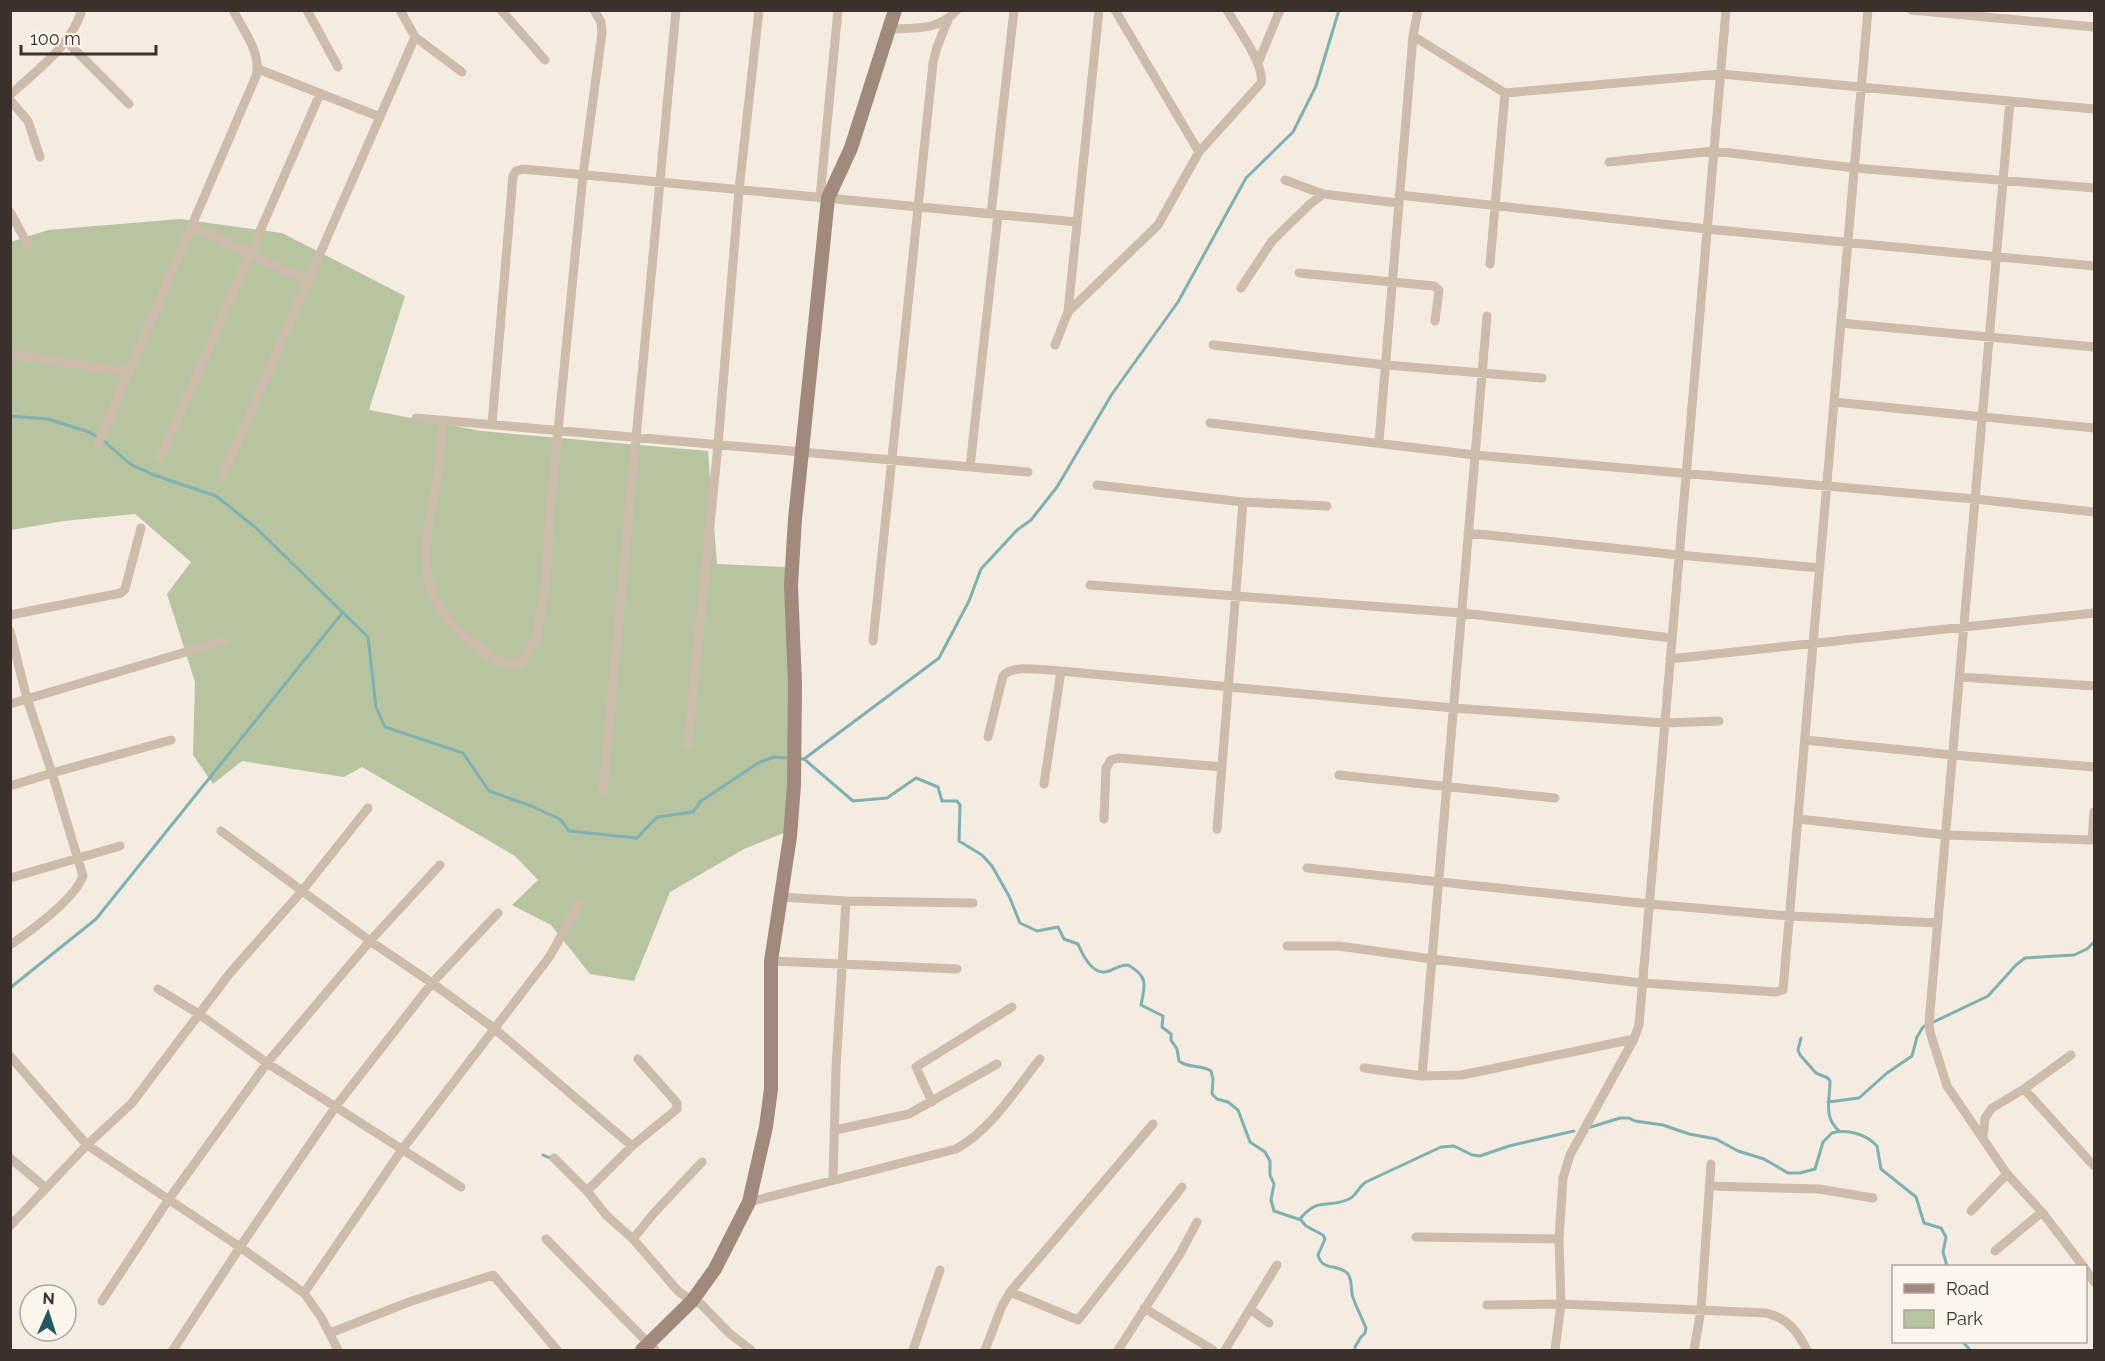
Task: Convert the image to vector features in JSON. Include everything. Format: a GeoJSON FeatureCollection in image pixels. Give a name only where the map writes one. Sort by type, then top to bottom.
{"type":"FeatureCollection","features":[{"type":"Feature","properties":{"kind":"street"},"geometry":{"type":"LineString","coordinates":[[10,95],[67,42],[82,10]]}},
{"type":"Feature","properties":{"kind":"street"},"geometry":{"type":"LineString","coordinates":[[98,444],[258,69],[255,49],[232,10]]}},
{"type":"Feature","properties":{"kind":"street"},"geometry":{"type":"LineString","coordinates":[[307,10],[338,67]]}},
{"type":"Feature","properties":{"kind":"street"},"geometry":{"type":"LineString","coordinates":[[400,10],[415,37],[462,72]]}},
{"type":"Feature","properties":{"kind":"street"},"geometry":{"type":"LineString","coordinates":[[501,10],[545,60]]}},
{"type":"Feature","properties":{"kind":"street"},"geometry":{"type":"LineString","coordinates":[[442,420],[438,477],[425,546],[425,565],[429,584],[441,608],[461,634],[491,658],[506,664],[520,664],[536,639],[541,622],[583,174],[602,33],[601,22],[594,10]]}},
{"type":"Feature","properties":{"kind":"street"},"geometry":{"type":"LineString","coordinates":[[603,791],[676,10]]}},
{"type":"Feature","properties":{"kind":"street"},"geometry":{"type":"LineString","coordinates":[[688,744],[718,445],[739,190],[759,10]]}},
{"type":"Feature","properties":{"kind":"street"},"geometry":{"type":"LineString","coordinates":[[546,1239],[649,1348],[692,1301],[715,1269],[748,1202],[769,1110],[771,961],[790,837],[794,785],[795,685],[791,585],[838,10]]}},
{"type":"Feature","properties":{"kind":"street"},"geometry":{"type":"LineString","coordinates":[[824,198],[851,148],[895,10]]}},
{"type":"Feature","properties":{"kind":"street"},"geometry":{"type":"LineString","coordinates":[[873,641],[933,63],[937,46],[948,20],[957,10]]}},
{"type":"Feature","properties":{"kind":"street"},"geometry":{"type":"LineString","coordinates":[[970,467],[1014,10]]}},
{"type":"Feature","properties":{"kind":"street"},"geometry":{"type":"LineString","coordinates":[[1055,345],[1068,312],[1099,10]]}},
{"type":"Feature","properties":{"kind":"street"},"geometry":{"type":"LineString","coordinates":[[1115,10],[1199,152]]}},
{"type":"Feature","properties":{"kind":"street"},"geometry":{"type":"LineString","coordinates":[[1068,312],[1158,225],[1199,152],[1261,83],[1263,75],[1258,63],[1227,10]]}},
{"type":"Feature","properties":{"kind":"street"},"geometry":{"type":"LineString","coordinates":[[1258,63],[1280,10]]}},
{"type":"Feature","properties":{"kind":"street"},"geometry":{"type":"LineString","coordinates":[[1379,442],[1413,36],[1418,10]]}},
{"type":"Feature","properties":{"kind":"street"},"geometry":{"type":"LineString","coordinates":[[1555,1350],[1561,1304],[1559,1239],[1563,1178],[1570,1155],[1634,1039],[1639,1025],[1726,10]]}},
{"type":"Feature","properties":{"kind":"street"},"geometry":{"type":"LineString","coordinates":[[1287,946],[1338,946],[1642,983],[1776,992],[1783,990],[1868,10]]}},
{"type":"Feature","properties":{"kind":"street"},"geometry":{"type":"LineString","coordinates":[[1911,10],[2019,15],[2094,27]]}},
{"type":"Feature","properties":{"kind":"street"},"geometry":{"type":"LineString","coordinates":[[889,29],[921,28],[948,20]]}},
{"type":"Feature","properties":{"kind":"street"},"geometry":{"type":"LineString","coordinates":[[1413,36],[1505,93],[1721,74],[2094,109]]}},
{"type":"Feature","properties":{"kind":"street"},"geometry":{"type":"LineString","coordinates":[[223,475],[415,37]]}},
{"type":"Feature","properties":{"kind":"street"},"geometry":{"type":"LineString","coordinates":[[67,42],[129,104]]}},
{"type":"Feature","properties":{"kind":"street"},"geometry":{"type":"LineString","coordinates":[[258,69],[380,117]]}},
{"type":"Feature","properties":{"kind":"street"},"geometry":{"type":"LineString","coordinates":[[161,457],[320,93]]}},
{"type":"Feature","properties":{"kind":"street"},"geometry":{"type":"LineString","coordinates":[[1490,264],[1505,93]]}},
{"type":"Feature","properties":{"kind":"street"},"geometry":{"type":"LineString","coordinates":[[10,100],[28,121],[40,157]]}},
{"type":"Feature","properties":{"kind":"street"},"geometry":{"type":"LineString","coordinates":[[2010,101],[1929,1023],[1947,1086],[2007,1174],[2042,1212],[2082,1265]]}},
{"type":"Feature","properties":{"kind":"street"},"geometry":{"type":"LineString","coordinates":[[1609,162],[1714,151],[1855,168],[2094,188]]}},
{"type":"Feature","properties":{"kind":"street"},"geometry":{"type":"LineString","coordinates":[[492,424],[513,176],[516,171],[523,169],[583,174],[1077,222]]}},
{"type":"Feature","properties":{"kind":"street"},"geometry":{"type":"LineString","coordinates":[[1284,180],[1323,194],[1495,206],[1848,244],[2094,266]]}},
{"type":"Feature","properties":{"kind":"street"},"geometry":{"type":"LineString","coordinates":[[1241,288],[1272,241],[1323,194]]}},
{"type":"Feature","properties":{"kind":"street"},"geometry":{"type":"LineString","coordinates":[[10,212],[28,245]]}},
{"type":"Feature","properties":{"kind":"street"},"geometry":{"type":"LineString","coordinates":[[191,226],[308,281]]}},
{"type":"Feature","properties":{"kind":"street"},"geometry":{"type":"LineString","coordinates":[[1299,273],[1434,286],[1439,290],[1435,321]]}},
{"type":"Feature","properties":{"kind":"street"},"geometry":{"type":"LineString","coordinates":[[1422,1076],[1487,316]]}},
{"type":"Feature","properties":{"kind":"street"},"geometry":{"type":"LineString","coordinates":[[1841,322],[2094,347]]}},
{"type":"Feature","properties":{"kind":"street"},"geometry":{"type":"LineString","coordinates":[[1213,345],[1386,365],[1542,378]]}},
{"type":"Feature","properties":{"kind":"street"},"geometry":{"type":"LineString","coordinates":[[10,354],[128,372]]}},
{"type":"Feature","properties":{"kind":"street"},"geometry":{"type":"LineString","coordinates":[[1834,402],[2094,428]]}},
{"type":"Feature","properties":{"kind":"street"},"geometry":{"type":"LineString","coordinates":[[416,418],[1028,472]]}},
{"type":"Feature","properties":{"kind":"street"},"geometry":{"type":"LineString","coordinates":[[1210,423],[1475,455],[1975,499],[2094,512]]}},
{"type":"Feature","properties":{"kind":"street"},"geometry":{"type":"LineString","coordinates":[[1097,485],[1243,502],[1327,506]]}},
{"type":"Feature","properties":{"kind":"street"},"geometry":{"type":"LineString","coordinates":[[1217,829],[1243,502]]}},
{"type":"Feature","properties":{"kind":"street"},"geometry":{"type":"LineString","coordinates":[[10,615],[117,596],[122,593],[141,528]]}},
{"type":"Feature","properties":{"kind":"street"},"geometry":{"type":"LineString","coordinates":[[1468,532],[1820,568]]}},
{"type":"Feature","properties":{"kind":"street"},"geometry":{"type":"LineString","coordinates":[[1090,585],[1462,613],[1672,638]]}},
{"type":"Feature","properties":{"kind":"street"},"geometry":{"type":"LineString","coordinates":[[1670,659],[2094,613]]}},
{"type":"Feature","properties":{"kind":"street"},"geometry":{"type":"LineString","coordinates":[[10,631],[27,699],[83,876],[76,888],[35,928],[10,945]]}},
{"type":"Feature","properties":{"kind":"street"},"geometry":{"type":"LineString","coordinates":[[10,704],[223,641]]}},
{"type":"Feature","properties":{"kind":"street"},"geometry":{"type":"LineString","coordinates":[[988,736],[1003,676],[1006,672],[1016,669],[1061,671],[1453,708],[1664,723],[1719,721]]}},
{"type":"Feature","properties":{"kind":"street"},"geometry":{"type":"LineString","coordinates":[[1044,784],[1061,671]]}},
{"type":"Feature","properties":{"kind":"street"},"geometry":{"type":"LineString","coordinates":[[1960,677],[2094,686]]}},
{"type":"Feature","properties":{"kind":"street"},"geometry":{"type":"LineString","coordinates":[[10,786],[171,740]]}},
{"type":"Feature","properties":{"kind":"street"},"geometry":{"type":"LineString","coordinates":[[1805,740],[2094,767]]}},
{"type":"Feature","properties":{"kind":"street"},"geometry":{"type":"LineString","coordinates":[[1104,819],[1106,768],[1111,760],[1118,758],[1222,766]]}},
{"type":"Feature","properties":{"kind":"street"},"geometry":{"type":"LineString","coordinates":[[1339,775],[1555,798]]}},
{"type":"Feature","properties":{"kind":"street"},"geometry":{"type":"LineString","coordinates":[[10,1226],[87,1145],[132,1103],[230,974],[302,891],[368,808]]}},
{"type":"Feature","properties":{"kind":"street"},"geometry":{"type":"LineString","coordinates":[[1798,819],[1946,834],[2092,840],[2094,812]]}},
{"type":"Feature","properties":{"kind":"street"},"geometry":{"type":"LineString","coordinates":[[222,831],[370,941],[495,1029],[632,1146]]}},
{"type":"Feature","properties":{"kind":"street"},"geometry":{"type":"LineString","coordinates":[[10,878],[120,846]]}},
{"type":"Feature","properties":{"kind":"street"},"geometry":{"type":"LineString","coordinates":[[102,1301],[170,1199],[267,1064],[370,941],[440,865]]}},
{"type":"Feature","properties":{"kind":"street"},"geometry":{"type":"LineString","coordinates":[[1306,868],[1649,904],[1790,916],[1938,923]]}},
{"type":"Feature","properties":{"kind":"street"},"geometry":{"type":"LineString","coordinates":[[780,897],[846,901],[973,903]]}},
{"type":"Feature","properties":{"kind":"street"},"geometry":{"type":"LineString","coordinates":[[833,1179],[836,1068],[846,901]]}},
{"type":"Feature","properties":{"kind":"street"},"geometry":{"type":"LineString","coordinates":[[304,1293],[401,1150],[550,956],[579,904]]}},
{"type":"Feature","properties":{"kind":"street"},"geometry":{"type":"LineString","coordinates":[[173,1350],[336,1106],[432,983],[498,913]]}},
{"type":"Feature","properties":{"kind":"street"},"geometry":{"type":"LineString","coordinates":[[771,961],[957,969]]}},
{"type":"Feature","properties":{"kind":"street"},"geometry":{"type":"LineString","coordinates":[[158,989],[199,1014],[267,1064],[461,1187]]}},
{"type":"Feature","properties":{"kind":"street"},"geometry":{"type":"LineString","coordinates":[[932,1102],[916,1067],[1012,1007]]}},
{"type":"Feature","properties":{"kind":"street"},"geometry":{"type":"LineString","coordinates":[[1364,1068],[1422,1076],[1462,1075],[1634,1039]]}},
{"type":"Feature","properties":{"kind":"street"},"geometry":{"type":"LineString","coordinates":[[1983,1138],[1988,1113],[1992,1108],[2024,1089],[2071,1055]]}},
{"type":"Feature","properties":{"kind":"street"},"geometry":{"type":"LineString","coordinates":[[10,1056],[87,1145],[170,1199],[304,1293],[321,1317],[338,1350]]}},
{"type":"Feature","properties":{"kind":"street"},"geometry":{"type":"LineString","coordinates":[[587,1191],[632,1146],[677,1109],[678,1106],[638,1059]]}},
{"type":"Feature","properties":{"kind":"street"},"geometry":{"type":"LineString","coordinates":[[748,1202],[956,1149],[968,1142],[994,1117],[1040,1059]]}},
{"type":"Feature","properties":{"kind":"street"},"geometry":{"type":"LineString","coordinates":[[836,1130],[909,1114],[997,1064]]}},
{"type":"Feature","properties":{"kind":"street"},"geometry":{"type":"LineString","coordinates":[[2024,1089],[2094,1166]]}},
{"type":"Feature","properties":{"kind":"street"},"geometry":{"type":"LineString","coordinates":[[985,1350],[1002,1306],[1010,1292],[1153,1124]]}},
{"type":"Feature","properties":{"kind":"street"},"geometry":{"type":"LineString","coordinates":[[10,1158],[46,1188]]}},
{"type":"Feature","properties":{"kind":"street"},"geometry":{"type":"LineString","coordinates":[[554,1158],[587,1191],[607,1216],[633,1239],[678,1291],[692,1301],[701,1304],[729,1333],[751,1350]]}},
{"type":"Feature","properties":{"kind":"street"},"geometry":{"type":"LineString","coordinates":[[633,1239],[702,1162]]}},
{"type":"Feature","properties":{"kind":"street"},"geometry":{"type":"LineString","coordinates":[[1694,1350],[1701,1310],[1711,1164]]}},
{"type":"Feature","properties":{"kind":"street"},"geometry":{"type":"LineString","coordinates":[[1971,1211],[2007,1174]]}},
{"type":"Feature","properties":{"kind":"street"},"geometry":{"type":"LineString","coordinates":[[1709,1186],[1826,1190],[1873,1198]]}},
{"type":"Feature","properties":{"kind":"street"},"geometry":{"type":"LineString","coordinates":[[1010,1292],[1078,1320],[1182,1187]]}},
{"type":"Feature","properties":{"kind":"street"},"geometry":{"type":"LineString","coordinates":[[1995,1251],[2042,1212]]}},
{"type":"Feature","properties":{"kind":"street"},"geometry":{"type":"LineString","coordinates":[[1118,1350],[1180,1254],[1197,1222]]}},
{"type":"Feature","properties":{"kind":"street"},"geometry":{"type":"LineString","coordinates":[[1416,1238],[1559,1239]]}},
{"type":"Feature","properties":{"kind":"street"},"geometry":{"type":"LineString","coordinates":[[1225,1350],[1277,1264]]}},
{"type":"Feature","properties":{"kind":"street"},"geometry":{"type":"LineString","coordinates":[[913,1350],[940,1270]]}},
{"type":"Feature","properties":{"kind":"street"},"geometry":{"type":"LineString","coordinates":[[330,1333],[409,1302],[493,1275],[557,1350]]}},
{"type":"Feature","properties":{"kind":"street"},"geometry":{"type":"LineString","coordinates":[[1487,1305],[1561,1304],[1766,1313],[1776,1316],[1793,1327],[1807,1350]]}},
{"type":"Feature","properties":{"kind":"street"},"geometry":{"type":"LineString","coordinates":[[1144,1308],[1213,1350]]}},
{"type":"Feature","properties":{"kind":"street"},"geometry":{"type":"LineString","coordinates":[[1250,1309],[1269,1323]]}},
{"type":"Feature","properties":{"kind":"green space"},"geometry":{"type":"Polygon","coordinates":[[[180,219],[282,233],[405,296],[369,410],[481,431],[708,451],[717,564],[785,567],[792,717],[786,832],[744,849],[670,892],[634,981],[590,974],[551,925],[512,905],[538,880],[515,856],[362,767],[344,777],[242,761],[213,784],[193,755],[195,682],[167,594],[191,562],[135,514],[64,521],[11,530],[11,242],[48,230],[180,219]]]}},
{"type":"Feature","properties":{"kind":"waterway"},"geometry":{"type":"LineString","coordinates":[[804,759],[939,658],[969,601],[981,569],[1017,530],[1031,520],[1057,487],[1112,394],[1178,302],[1246,178],[1293,132],[1316,86],[1339,10]]}},
{"type":"Feature","properties":{"kind":"waterway"},"geometry":{"type":"LineString","coordinates":[[10,416],[48,419],[89,432],[104,441],[130,464],[154,475],[216,496],[255,527],[368,637],[376,707],[385,727],[463,753],[489,791],[560,819],[569,831],[637,838],[657,817],[693,812],[701,801],[758,763],[774,757],[790,758]]}},
{"type":"Feature","properties":{"kind":"waterway"},"geometry":{"type":"LineString","coordinates":[[10,988],[96,919],[343,612]]}},
{"type":"Feature","properties":{"kind":"waterway"},"geometry":{"type":"LineString","coordinates":[[800,759],[804,759],[853,801],[887,798],[916,778],[938,787],[942,801],[957,801],[960,805],[959,841],[982,855],[992,866],[1009,896],[1020,923],[1037,931],[1058,927],[1064,939],[1078,944],[1089,964],[1098,971],[1109,971],[1128,965],[1135,969],[1144,982],[1141,1005],[1163,1016],[1162,1027],[1171,1034],[1179,1061],[1211,1071],[1212,1094],[1238,1110],[1250,1142],[1265,1152],[1270,1161],[1270,1175],[1274,1184],[1271,1200],[1274,1211],[1301,1220],[1306,1226],[1323,1235],[1325,1239],[1318,1255],[1320,1260],[1323,1264],[1348,1274],[1354,1300],[1366,1328],[1355,1350]]}},
{"type":"Feature","properties":{"kind":"waterway"},"geometry":{"type":"LineString","coordinates":[[1828,1102],[1859,1098],[1887,1073],[1912,1056],[1917,1037],[1923,1027],[1988,996],[2025,958],[2074,955],[2087,949],[2094,942]]}},
{"type":"Feature","properties":{"kind":"waterway"},"geometry":{"type":"LineString","coordinates":[[1801,1038],[1798,1050],[1800,1055],[1816,1073],[1830,1081],[1829,1114],[1839,1131]]}},
{"type":"Feature","properties":{"kind":"waterway"},"geometry":{"type":"LineString","coordinates":[[1591,1127],[1620,1118],[1663,1125],[1689,1134],[1716,1139],[1738,1151],[1764,1159],[1788,1173],[1815,1169],[1823,1142],[1832,1133],[1850,1132],[1862,1136],[1877,1146],[1881,1169],[1916,1197],[1924,1223],[1941,1228],[1946,1237],[1943,1252],[1947,1265]]}},
{"type":"Feature","properties":{"kind":"waterway"},"geometry":{"type":"LineString","coordinates":[[1300,1219],[1306,1212],[1318,1205],[1349,1199],[1366,1182],[1441,1147],[1454,1146],[1472,1155],[1480,1156],[1509,1146],[1574,1131]]}},
{"type":"Feature","properties":{"kind":"waterway"},"geometry":{"type":"LineString","coordinates":[[543,1155],[552,1159]]}},
{"type":"Feature","properties":{"kind":"waterway"},"geometry":{"type":"LineString","coordinates":[[1964,1343],[1970,1350]]}}]}
